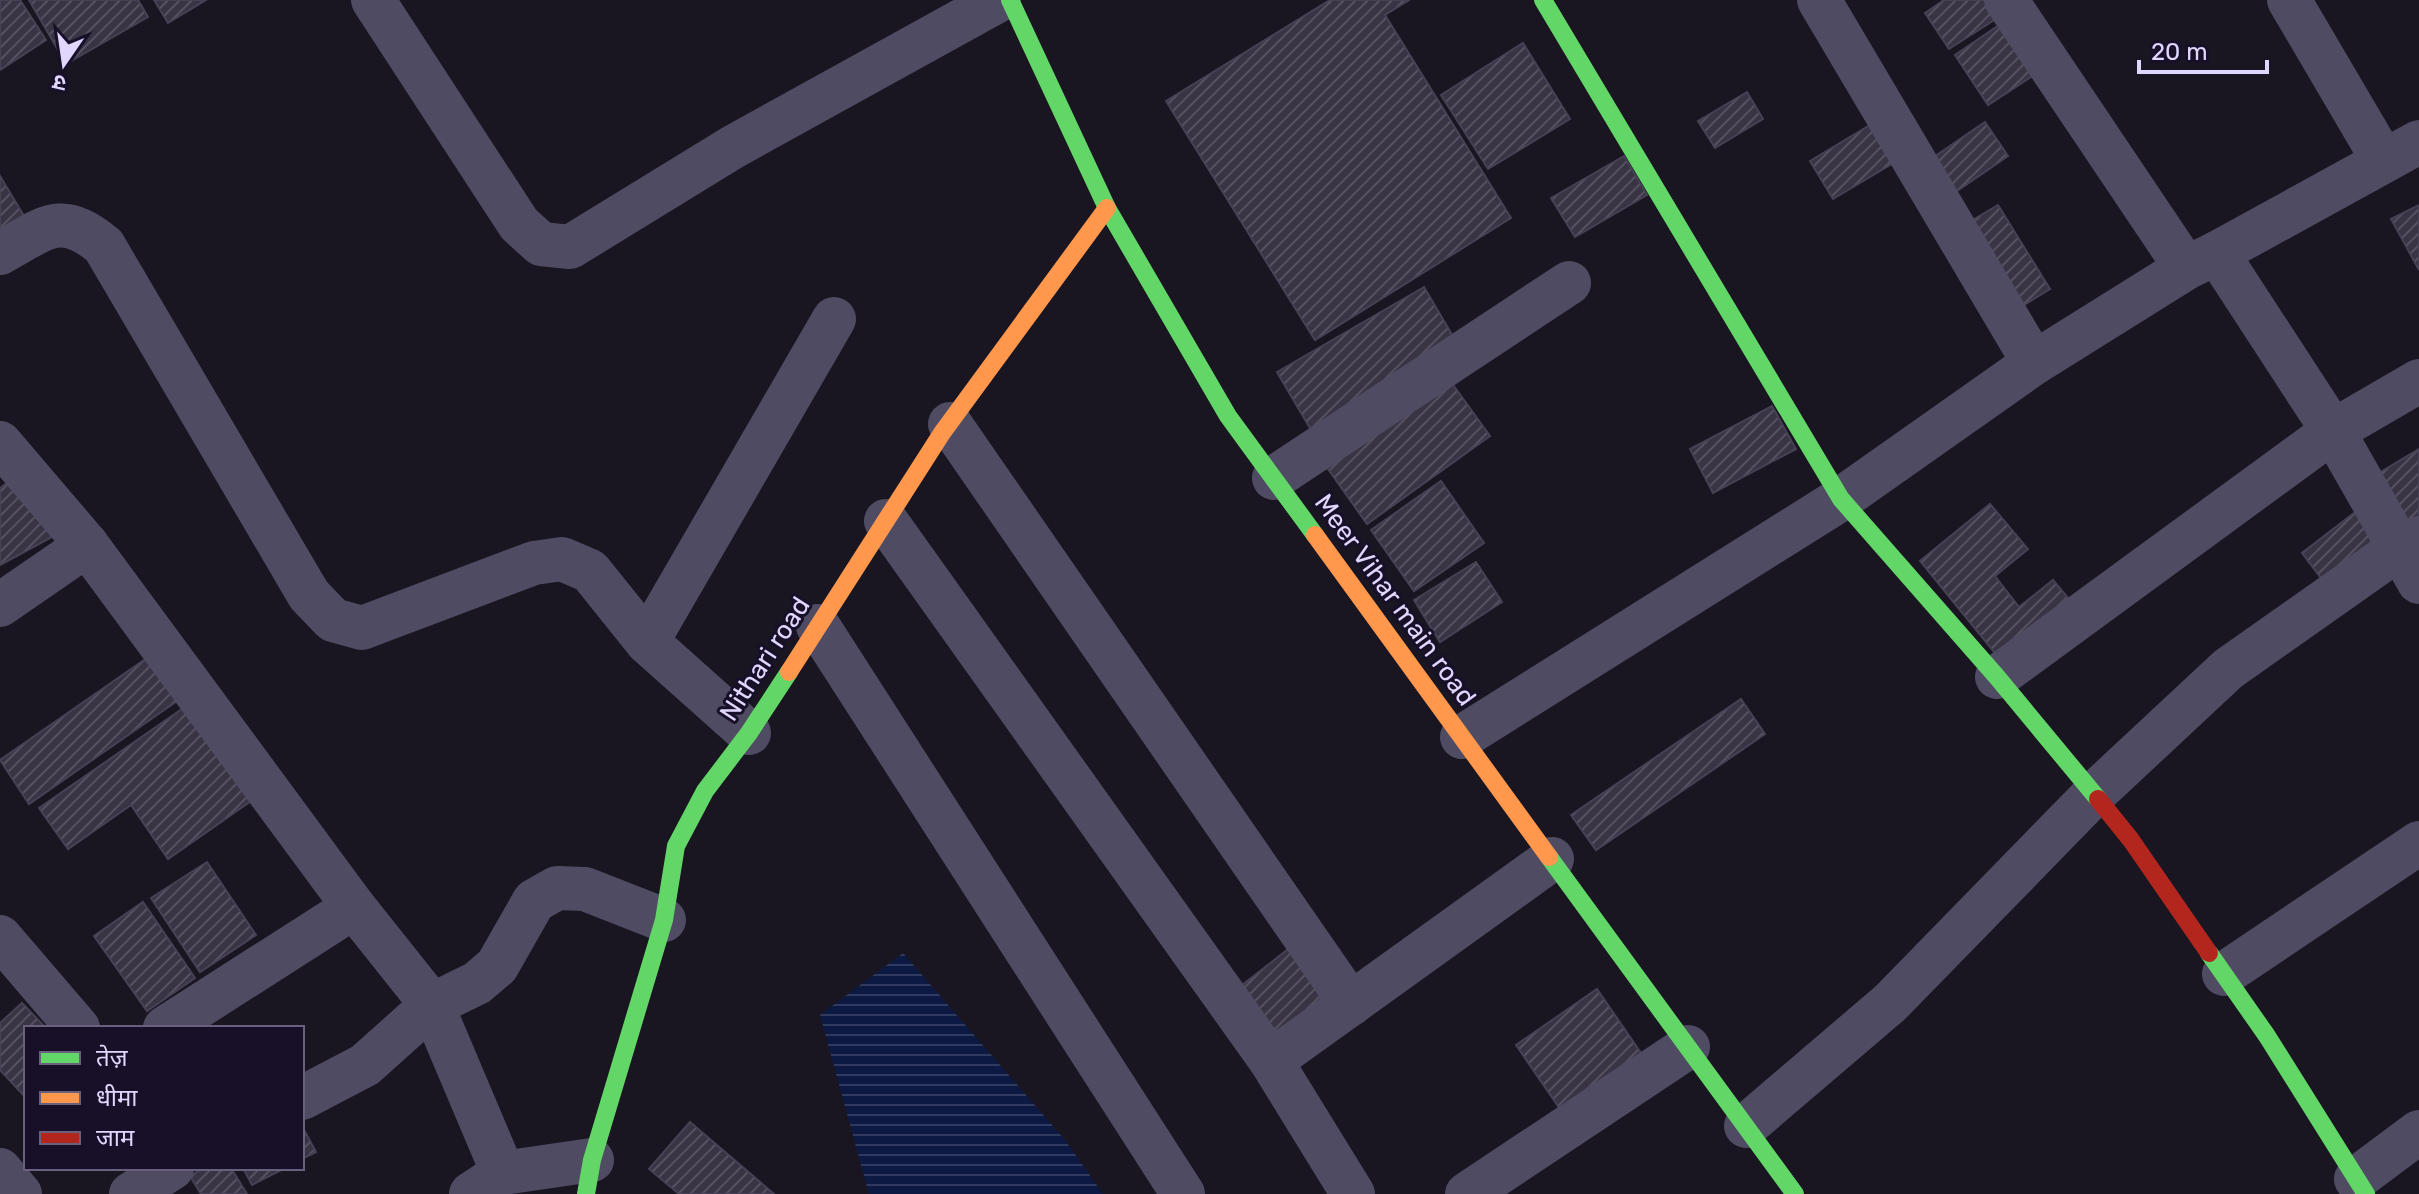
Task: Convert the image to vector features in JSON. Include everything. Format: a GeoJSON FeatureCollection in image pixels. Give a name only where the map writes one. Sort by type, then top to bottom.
{"type":"FeatureCollection","features":[{"type":"Feature","properties":{"kind":"street"},"geometry":{"type":"LineString","coordinates":[[373,0],[519,224],[541,244],[570,247],[733,147],[999,0]]}},
{"type":"Feature","properties":{"kind":"street","name":"Meer Vihar main road"},"geometry":{"type":"LineString","coordinates":[[1010,0],[1107,208],[1228,416],[1795,1194]]}},
{"type":"Feature","properties":{"kind":"street"},"geometry":{"type":"LineString","coordinates":[[1543,0],[1841,499],[1997,677],[2131,840],[2267,1036],[2361,1186],[2419,1132]]}},
{"type":"Feature","properties":{"kind":"street"},"geometry":{"type":"LineString","coordinates":[[1819,0],[2034,363]]}},
{"type":"Feature","properties":{"kind":"street"},"geometry":{"type":"LineString","coordinates":[[1746,1126],[1890,1003],[2093,795],[2228,669],[2413,556],[2333,431],[2006,0]]}},
{"type":"Feature","properties":{"kind":"street"},"geometry":{"type":"LineString","coordinates":[[1462,737],[1841,499],[2034,363],[2202,260],[2401,151],[2289,0]]}},
{"type":"Feature","properties":{"kind":"street","name":"Nithari road"},"geometry":{"type":"LineString","coordinates":[[589,1177],[664,920],[676,846],[705,791],[749,733],[950,424],[1107,208]]}},
{"type":"Feature","properties":{"kind":"street"},"geometry":{"type":"LineString","coordinates":[[0,253],[51,225],[86,230],[104,246],[309,595],[333,620],[362,628],[534,563],[562,559],[590,571],[647,642],[749,733]]}},
{"type":"Feature","properties":{"kind":"street"},"geometry":{"type":"LineString","coordinates":[[1274,478],[1569,283]]}},
{"type":"Feature","properties":{"kind":"street"},"geometry":{"type":"LineString","coordinates":[[647,642],[834,319]]}},
{"type":"Feature","properties":{"kind":"street"},"geometry":{"type":"LineString","coordinates":[[1997,677],[2333,431],[2419,381]]}},
{"type":"Feature","properties":{"kind":"street"},"geometry":{"type":"LineString","coordinates":[[950,424],[1351,1004]]}},
{"type":"Feature","properties":{"kind":"street"},"geometry":{"type":"LineString","coordinates":[[0,443],[87,545],[354,907],[432,1005],[487,1184],[589,1177]]}},
{"type":"Feature","properties":{"kind":"street"},"geometry":{"type":"LineString","coordinates":[[886,521],[1271,1061],[1353,1194]]}},
{"type":"Feature","properties":{"kind":"street"},"geometry":{"type":"LineString","coordinates":[[0,605],[87,545]]}},
{"type":"Feature","properties":{"kind":"street"},"geometry":{"type":"LineString","coordinates":[[818,626],[1183,1194]]}},
{"type":"Feature","properties":{"kind":"street"},"geometry":{"type":"LineString","coordinates":[[2224,974],[2419,843]]}},
{"type":"Feature","properties":{"kind":"street"},"geometry":{"type":"LineString","coordinates":[[1271,1061],[1552,859]]}},
{"type":"Feature","properties":{"kind":"street"},"geometry":{"type":"LineString","coordinates":[[304,1097],[365,1065],[432,1005],[477,983],[497,966],[534,901],[557,888],[585,889],[664,920]]}},
{"type":"Feature","properties":{"kind":"street"},"geometry":{"type":"LineString","coordinates":[[168,1026],[354,907]]}},
{"type":"Feature","properties":{"kind":"street"},"geometry":{"type":"LineString","coordinates":[[0,937],[76,1026]]}},
{"type":"Feature","properties":{"kind":"street"},"geometry":{"type":"LineString","coordinates":[[1467,1194],[1688,1047]]}},
{"type":"Feature","properties":{"kind":"street"},"geometry":{"type":"LineString","coordinates":[[0,1170],[20,1194]]}},
{"type":"Feature","properties":{"kind":"street"},"geometry":{"type":"LineString","coordinates":[[131,1194],[169,1170]]}},
{"type":"Feature","properties":{"kind":"water"},"geometry":{"type":"Polygon","coordinates":[[[903,953],[1065,1140],[1103,1194],[869,1194],[820,1015],[903,953]]]}},
{"type":"Feature","properties":{"kind":"building"},"geometry":{"type":"Polygon","coordinates":[[[0,0],[20,0],[46,40],[0,70],[0,0]]]}},
{"type":"Feature","properties":{"kind":"building"},"geometry":{"type":"Polygon","coordinates":[[[29,0],[138,0],[148,17],[66,64],[29,0]]]}},
{"type":"Feature","properties":{"kind":"building"},"geometry":{"type":"Polygon","coordinates":[[[154,0],[206,0],[168,23],[154,0]]]}},
{"type":"Feature","properties":{"kind":"building"},"geometry":{"type":"Polygon","coordinates":[[[1330,0],[1409,0],[1385,15],[1511,218],[1315,340],[1166,101],[1330,0]]]}},
{"type":"Feature","properties":{"kind":"building"},"geometry":{"type":"Polygon","coordinates":[[[1944,0],[1993,0],[2002,15],[1949,49],[1925,13],[1944,0]]]}},
{"type":"Feature","properties":{"kind":"building"},"geometry":{"type":"Polygon","coordinates":[[[2011,17],[2045,68],[1988,105],[1955,55],[2011,17]]]}},
{"type":"Feature","properties":{"kind":"building"},"geometry":{"type":"Polygon","coordinates":[[[1523,43],[1570,119],[1488,169],[1441,95],[1523,43]]]}},
{"type":"Feature","properties":{"kind":"building"},"geometry":{"type":"Polygon","coordinates":[[[1747,92],[1763,119],[1715,148],[1698,121],[1747,92]]]}},
{"type":"Feature","properties":{"kind":"building"},"geometry":{"type":"Polygon","coordinates":[[[1883,117],[1907,155],[1833,199],[1810,161],[1883,117]]]}},
{"type":"Feature","properties":{"kind":"building"},"geometry":{"type":"Polygon","coordinates":[[[1985,122],[2008,156],[1954,193],[1931,159],[1985,122]]]}},
{"type":"Feature","properties":{"kind":"building"},"geometry":{"type":"Polygon","coordinates":[[[1624,156],[1647,195],[1575,237],[1551,198],[1624,156]]]}},
{"type":"Feature","properties":{"kind":"building"},"geometry":{"type":"Polygon","coordinates":[[[0,176],[24,216],[0,230],[0,176]]]}},
{"type":"Feature","properties":{"kind":"building"},"geometry":{"type":"Polygon","coordinates":[[[1998,205],[2050,289],[2011,313],[1959,228],[1998,205]]]}},
{"type":"Feature","properties":{"kind":"building"},"geometry":{"type":"Polygon","coordinates":[[[2419,205],[2419,270],[2391,219],[2419,205]]]}},
{"type":"Feature","properties":{"kind":"building"},"geometry":{"type":"Polygon","coordinates":[[[1424,287],[1458,345],[1311,430],[1277,372],[1424,287]]]}},
{"type":"Feature","properties":{"kind":"building"},"geometry":{"type":"Polygon","coordinates":[[[1446,375],[1490,436],[1367,524],[1323,462],[1446,375]]]}},
{"type":"Feature","properties":{"kind":"building"},"geometry":{"type":"Polygon","coordinates":[[[1772,406],[1796,449],[1713,493],[1690,449],[1772,406]]]}},
{"type":"Feature","properties":{"kind":"building"},"geometry":{"type":"Polygon","coordinates":[[[2419,449],[2419,520],[2410,525],[2379,473],[2419,449]]]}},
{"type":"Feature","properties":{"kind":"building"},"geometry":{"type":"Polygon","coordinates":[[[13,479],[52,537],[0,565],[0,488],[13,479]]]}},
{"type":"Feature","properties":{"kind":"building"},"geometry":{"type":"Polygon","coordinates":[[[1441,481],[1484,543],[1414,591],[1371,530],[1441,481]]]}},
{"type":"Feature","properties":{"kind":"building"},"geometry":{"type":"Polygon","coordinates":[[[1990,504],[2028,549],[1995,576],[2019,607],[2053,580],[2074,605],[2003,663],[1920,561],[1990,504]]]}},
{"type":"Feature","properties":{"kind":"building"},"geometry":{"type":"Polygon","coordinates":[[[2358,510],[2383,542],[2327,586],[2302,553],[2358,510]]]}},
{"type":"Feature","properties":{"kind":"building"},"geometry":{"type":"Polygon","coordinates":[[[1476,562],[1502,602],[1440,642],[1414,600],[1476,562]]]}},
{"type":"Feature","properties":{"kind":"building"},"geometry":{"type":"Polygon","coordinates":[[[160,649],[190,692],[29,804],[0,760],[160,649]]]}},
{"type":"Feature","properties":{"kind":"building"},"geometry":{"type":"Polygon","coordinates":[[[1741,699],[1765,734],[1596,850],[1571,815],[1741,699]]]}},
{"type":"Feature","properties":{"kind":"building"},"geometry":{"type":"Polygon","coordinates":[[[195,700],[261,794],[168,859],[131,805],[68,849],[39,808],[195,700]]]}},
{"type":"Feature","properties":{"kind":"building"},"geometry":{"type":"Polygon","coordinates":[[[207,862],[256,935],[200,972],[151,898],[207,862]]]}},
{"type":"Feature","properties":{"kind":"building"},"geometry":{"type":"Polygon","coordinates":[[[143,902],[195,978],[147,1011],[94,936],[143,902]]]}},
{"type":"Feature","properties":{"kind":"building"},"geometry":{"type":"Polygon","coordinates":[[[1296,943],[1335,992],[1266,1045],[1228,996],[1296,943]]]}},
{"type":"Feature","properties":{"kind":"building"},"geometry":{"type":"Polygon","coordinates":[[[1597,989],[1641,1053],[1560,1109],[1516,1045],[1597,989]]]}},
{"type":"Feature","properties":{"kind":"building"},"geometry":{"type":"Polygon","coordinates":[[[22,1003],[44,1026],[24,1026],[24,1096],[0,1070],[0,1023],[22,1003]]]}},
{"type":"Feature","properties":{"kind":"building"},"geometry":{"type":"Polygon","coordinates":[[[690,1122],[774,1194],[679,1194],[649,1169],[690,1122]]]}},
{"type":"Feature","properties":{"kind":"building"},"geometry":{"type":"Polygon","coordinates":[[[304,1130],[316,1152],[304,1158],[304,1130]]]}},
{"type":"Feature","properties":{"kind":"building"},"geometry":{"type":"Polygon","coordinates":[[[200,1170],[232,1170],[247,1194],[201,1194],[190,1176],[200,1170]]]}},
{"type":"Feature","properties":{"kind":"building"},"geometry":{"type":"Polygon","coordinates":[[[244,1170],[281,1170],[252,1185],[244,1170]]]}},
{"type":"Feature","properties":{"kind":"traffic: fast"},"geometry":{"type":"LineString","coordinates":[[1010,0],[1107,208],[1228,416],[1315,535]]}},
{"type":"Feature","properties":{"kind":"traffic: fast"},"geometry":{"type":"LineString","coordinates":[[1543,0],[1841,499],[1997,677],[2098,799]]}},
{"type":"Feature","properties":{"kind":"traffic: fast"},"geometry":{"type":"LineString","coordinates":[[586,1194],[592,1160],[664,920],[676,846],[705,791],[749,733],[789,672]]}},
{"type":"Feature","properties":{"kind":"traffic: fast"},"geometry":{"type":"LineString","coordinates":[[1549,857],[1795,1194]]}},
{"type":"Feature","properties":{"kind":"traffic: fast"},"geometry":{"type":"LineString","coordinates":[[2209,953],[2267,1036],[2366,1194]]}},
{"type":"Feature","properties":{"kind":"traffic: slow"},"geometry":{"type":"LineString","coordinates":[[789,672],[942,433],[1107,208]]}},
{"type":"Feature","properties":{"kind":"traffic: slow"},"geometry":{"type":"LineString","coordinates":[[1315,535],[1549,857]]}},
{"type":"Feature","properties":{"kind":"traffic: jam"},"geometry":{"type":"LineString","coordinates":[[2098,799],[2131,840],[2209,953]]}}]}
